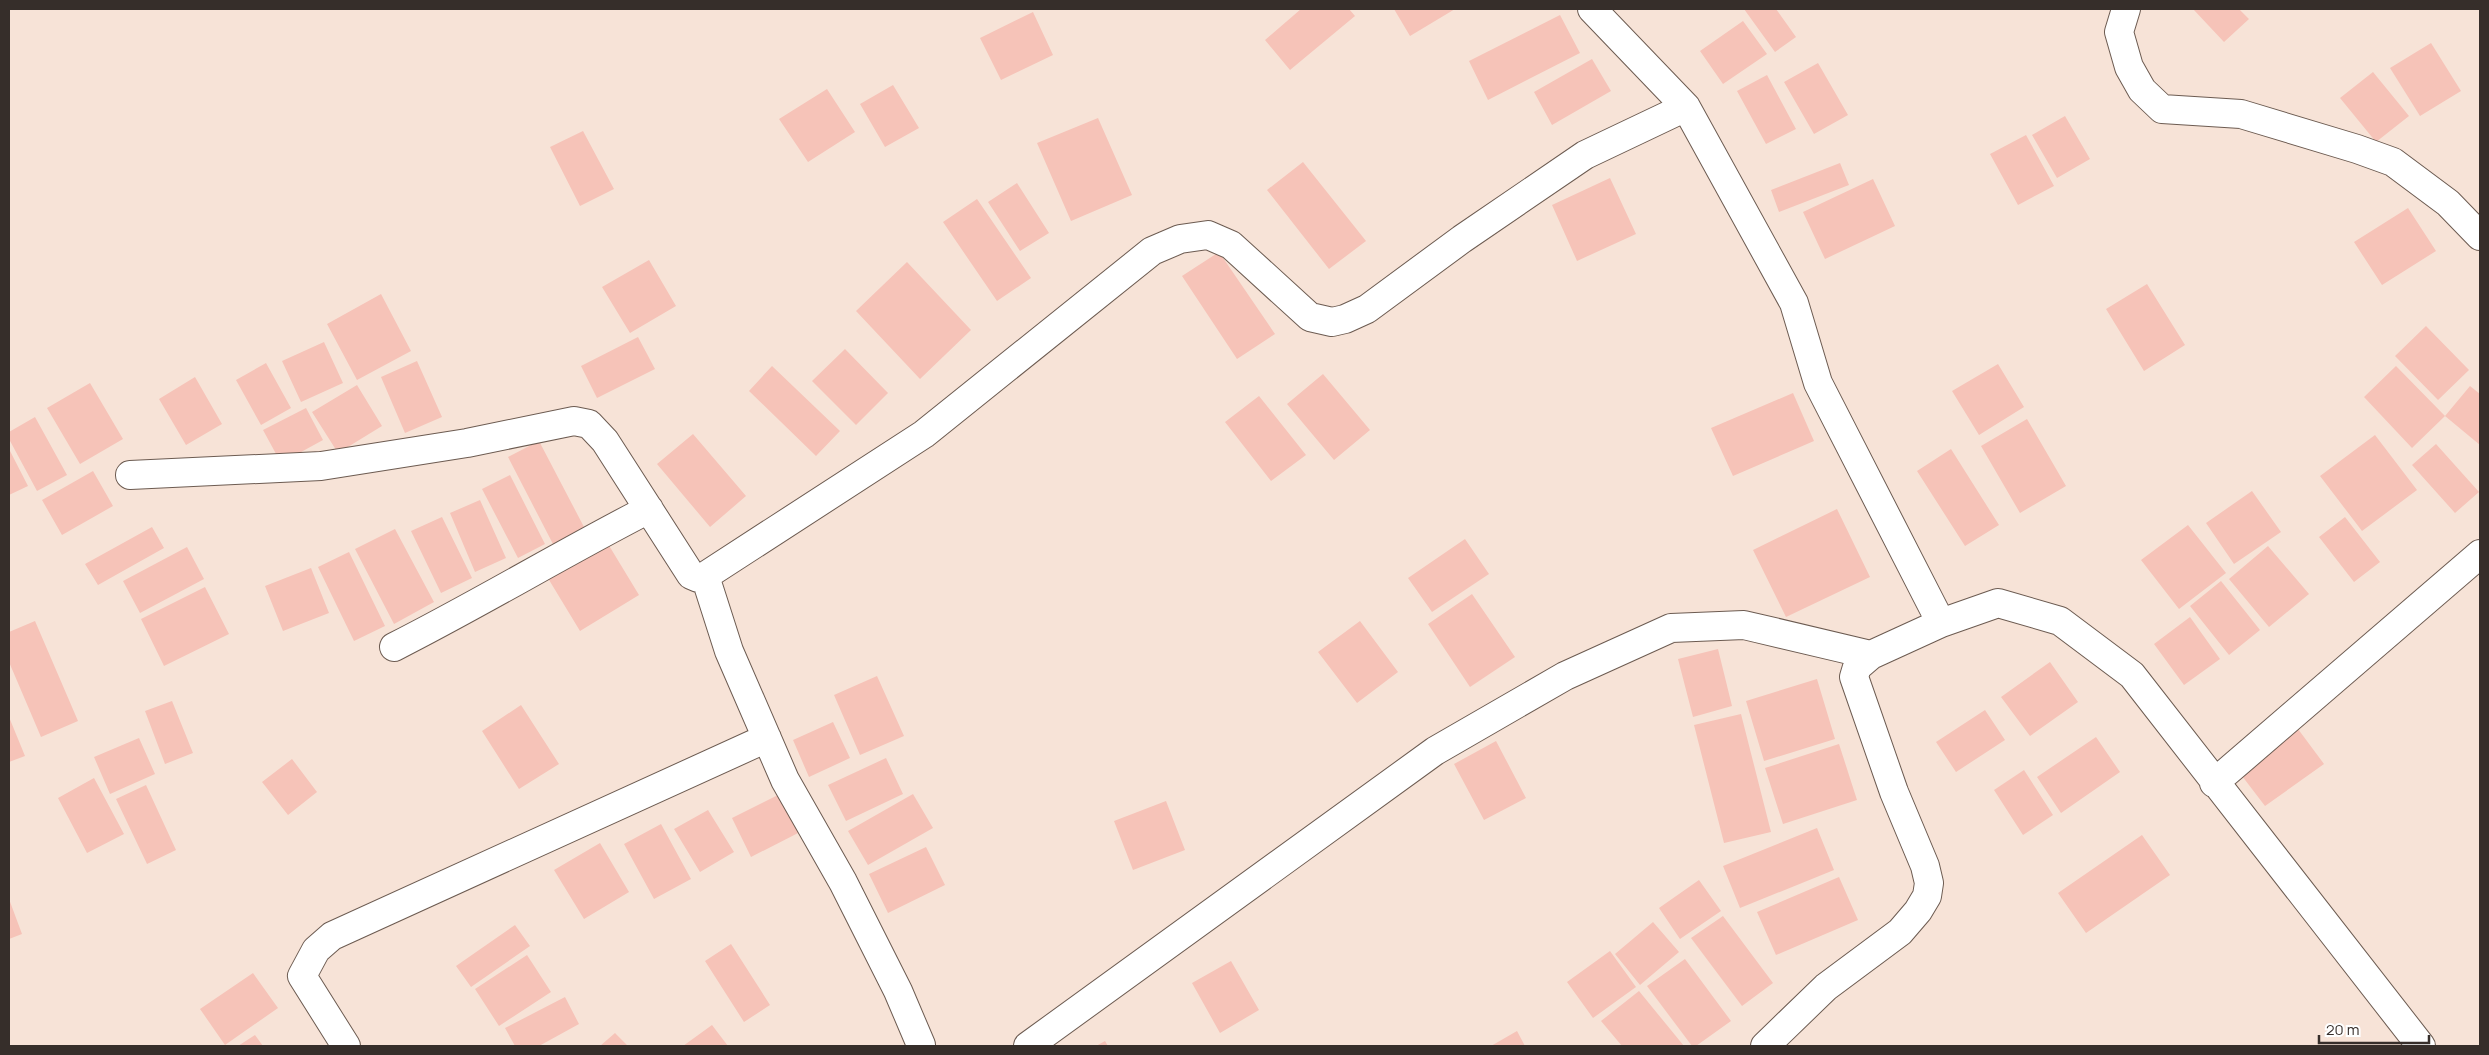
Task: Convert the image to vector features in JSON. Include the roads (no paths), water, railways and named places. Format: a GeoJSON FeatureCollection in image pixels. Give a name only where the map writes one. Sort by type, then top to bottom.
{"type":"FeatureCollection","features":[{"type":"Feature","properties":{"kind":"street"},"geometry":{"type":"LineString","coordinates":[[1592,9],[1686,106],[1794,303],[1818,383],[1941,623]]}},
{"type":"Feature","properties":{"kind":"street"},"geometry":{"type":"LineString","coordinates":[[2126,9],[2119,32],[2129,67],[2142,90],[2162,109],[2241,114],[2357,149],[2393,162],[2448,203],[2480,236]]}},
{"type":"Feature","properties":{"kind":"street"},"geometry":{"type":"LineString","coordinates":[[130,475],[321,466],[467,443],[574,421],[589,424],[605,441],[691,575],[698,578],[705,576],[924,434],[1152,251],[1180,239],[1208,235],[1231,245],[1310,317],[1332,322],[1345,320],[1366,309],[1462,239],[1585,155],[1686,106]]}},
{"type":"Feature","properties":{"kind":"street"},"geometry":{"type":"LineString","coordinates":[[394,647],[461,613],[574,548],[649,509]]}},
{"type":"Feature","properties":{"kind":"street"},"geometry":{"type":"LineString","coordinates":[[2214,783],[2480,554]]}},
{"type":"Feature","properties":{"kind":"street"},"geometry":{"type":"LineString","coordinates":[[705,576],[729,651],[785,780],[843,882],[898,991],[920,1046]]}},
{"type":"Feature","properties":{"kind":"street"},"geometry":{"type":"LineString","coordinates":[[1765,1046],[1826,986],[1900,932],[1918,911],[1927,896],[1929,883],[1925,866],[1894,792],[1854,677],[1857,667],[1871,655],[1941,623],[1998,603],[2060,621],[2132,675],[2214,783],[2421,1046]]}},
{"type":"Feature","properties":{"kind":"street"},"geometry":{"type":"LineString","coordinates":[[1028,1046],[1435,751],[1565,676],[1671,628],[1744,625],[1871,655]]}},
{"type":"Feature","properties":{"kind":"street"},"geometry":{"type":"LineString","coordinates":[[346,1046],[302,976],[316,950],[332,936],[767,738]]}}]}
